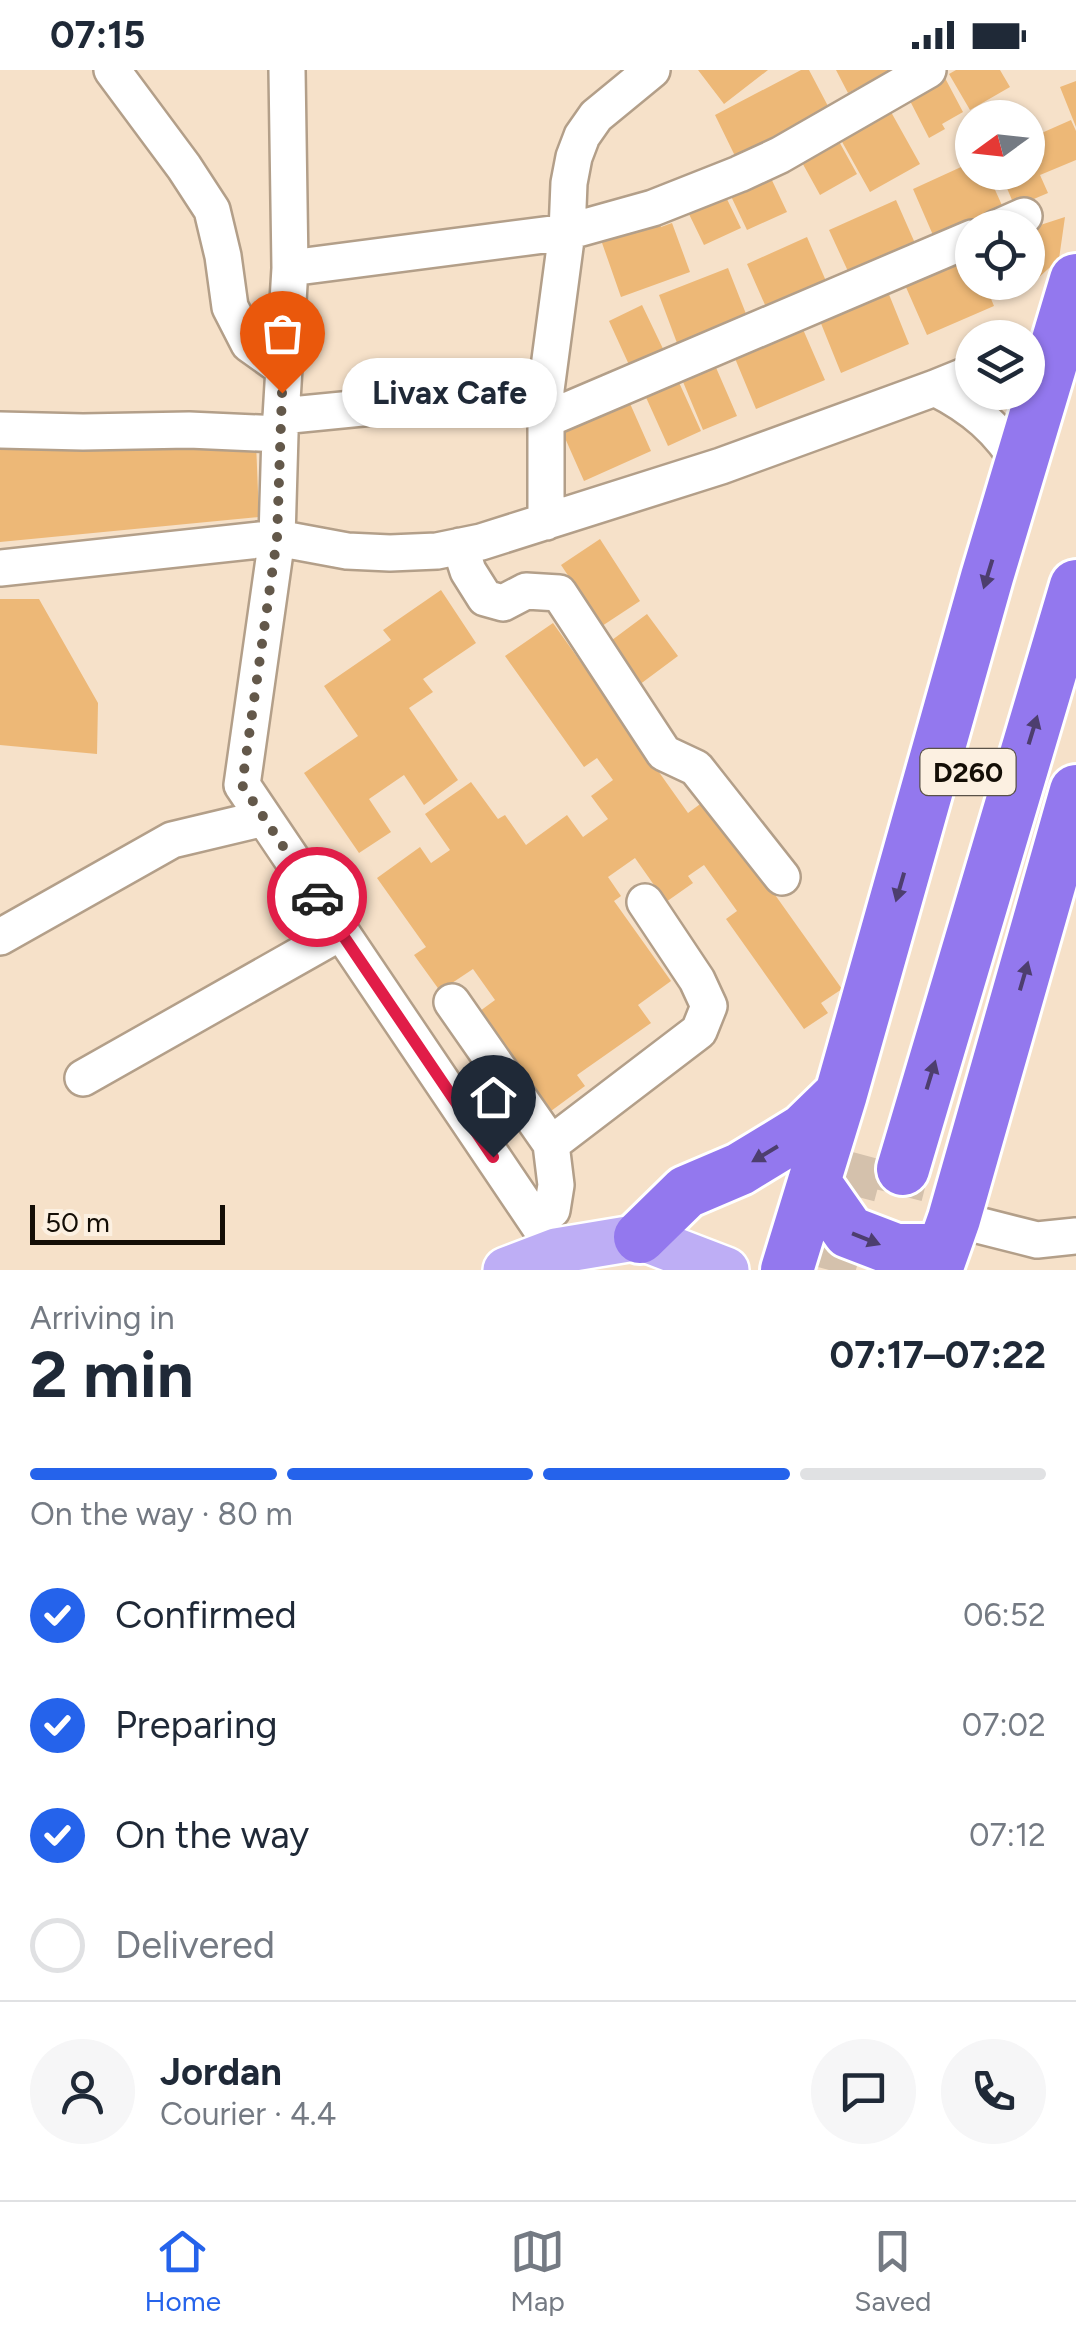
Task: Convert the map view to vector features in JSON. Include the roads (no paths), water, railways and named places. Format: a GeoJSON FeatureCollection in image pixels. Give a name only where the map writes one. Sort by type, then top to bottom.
{"type":"FeatureCollection","features":[{"type":"Feature","properties":{"kind":"highway"},"geometry":{"type":"LineString","coordinates":[[1045,342],[1076,280]]}},
{"type":"Feature","properties":{"kind":"highway","name":"D260"},"geometry":{"type":"LineString","coordinates":[[1076,390],[882,1162],[1076,586]]}},
{"type":"Feature","properties":{"kind":"highway"},"geometry":{"type":"LineString","coordinates":[[786,1270],[841,1094],[1022,466],[1032,410]]}},
{"type":"Feature","properties":{"kind":"highway"},"geometry":{"type":"LineString","coordinates":[[814,1182],[850,1232],[896,1250],[948,1252],[1059,916],[1076,791]]}},
{"type":"Feature","properties":{"kind":"highway"},"geometry":{"type":"LineString","coordinates":[[640,1236],[686,1192],[740,1169],[804,1130],[841,1094]]}},
{"type":"Feature","properties":{"kind":"main road"},"geometry":{"type":"LineString","coordinates":[[506,1270],[546,1236],[640,1236],[726,1270]]}},
{"type":"Feature","properties":{"kind":"street"},"geometry":{"type":"LineString","coordinates":[[112,70],[212,210],[230,308],[249,344],[284,369]]}},
{"type":"Feature","properties":{"kind":"street"},"geometry":{"type":"LineString","coordinates":[[287,70],[290,268],[277,538],[242,785],[546,1236]]}},
{"type":"Feature","properties":{"kind":"street"},"geometry":{"type":"LineString","coordinates":[[546,522],[547,405],[574,157],[596,116],[652,70]]}},
{"type":"Feature","properties":{"kind":"street"},"geometry":{"type":"LineString","coordinates":[[290,268],[567,232],[653,208],[780,155],[928,70]]}},
{"type":"Feature","properties":{"kind":"street"},"geometry":{"type":"LineString","coordinates":[[0,430],[189,430],[547,405],[955,245]]}},
{"type":"Feature","properties":{"kind":"street"},"geometry":{"type":"LineString","coordinates":[[0,568],[277,538],[347,550],[437,551],[546,522],[721,466],[955,380]]}},
{"type":"Feature","properties":{"kind":"street"},"geometry":{"type":"LineString","coordinates":[[935,388],[990,424],[1022,466]]}},
{"type":"Feature","properties":{"kind":"street"},"geometry":{"type":"LineString","coordinates":[[460,546],[468,571],[485,598],[503,603],[526,591],[559,593],[664,753],[696,768],[782,876]]}},
{"type":"Feature","properties":{"kind":"street"},"geometry":{"type":"LineString","coordinates":[[0,937],[172,840],[264,818]]}},
{"type":"Feature","properties":{"kind":"street"},"geometry":{"type":"LineString","coordinates":[[551,1144],[699,1030],[709,1006],[697,980],[645,902]]}},
{"type":"Feature","properties":{"kind":"street"},"geometry":{"type":"LineString","coordinates":[[84,1078],[341,932]]}},
{"type":"Feature","properties":{"kind":"street"},"geometry":{"type":"LineString","coordinates":[[452,1002],[551,1144],[556,1185],[546,1236]]}},
{"type":"Feature","properties":{"kind":"street"},"geometry":{"type":"LineString","coordinates":[[948,1252],[1076,1236]]}},
{"type":"Feature","properties":{"kind":"tunnel"},"geometry":{"type":"LineString","coordinates":[[829,1270],[860,1154]]}},
{"type":"Feature","properties":{"kind":"tunnel"},"geometry":{"type":"LineString","coordinates":[[877,1270],[903,1169]]}},
{"type":"Feature","properties":{"kind":"place","name":"Livax Cafe"},"geometry":{"type":"Point","coordinates":[282,393]}}]}
